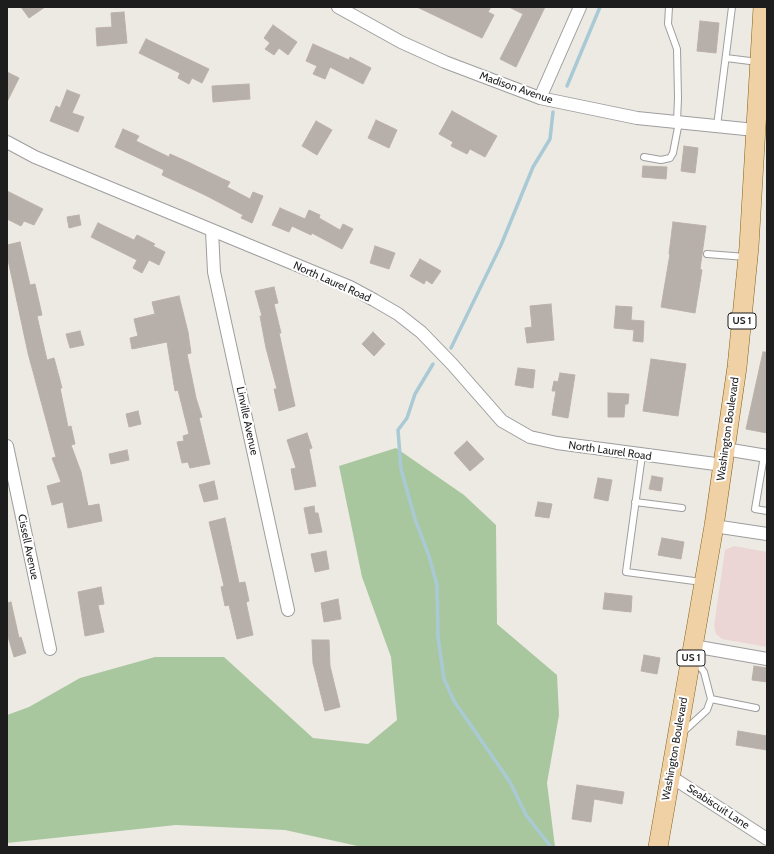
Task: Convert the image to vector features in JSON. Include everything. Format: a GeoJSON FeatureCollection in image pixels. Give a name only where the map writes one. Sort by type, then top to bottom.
{"type":"FeatureCollection","features":[{"type":"Feature","properties":{"kind":"main road","name":"Washington Boulevard"},"geometry":{"type":"LineString","coordinates":[[658,847],[714,526],[737,367],[748,258],[763,7]]}},
{"type":"Feature","properties":{"kind":"street","name":"Madison Avenue"},"geometry":{"type":"LineString","coordinates":[[338,7],[401,42],[439,59],[540,98],[630,117],[755,130]]}},
{"type":"Feature","properties":{"kind":"street"},"geometry":{"type":"LineString","coordinates":[[540,98],[580,7]]}},
{"type":"Feature","properties":{"kind":"street","name":"North Laurel Road"},"geometry":{"type":"LineString","coordinates":[[7,142],[35,157],[350,287],[398,314],[421,332],[452,364],[502,421],[530,437],[557,443],[642,455],[724,457],[766,456]]}},
{"type":"Feature","properties":{"kind":"street","name":"Linville Avenue"},"geometry":{"type":"LineString","coordinates":[[212,231],[214,272],[288,610]]}},
{"type":"Feature","properties":{"kind":"street","name":"Cissell Avenue"},"geometry":{"type":"LineString","coordinates":[[7,446],[50,649]]}},
{"type":"Feature","properties":{"kind":"street"},"geometry":{"type":"LineString","coordinates":[[714,526],[767,534]]}},
{"type":"Feature","properties":{"kind":"street"},"geometry":{"type":"LineString","coordinates":[[692,651],[767,659]]}},
{"type":"Feature","properties":{"kind":"street","name":"Seabiscuit Lane"},"geometry":{"type":"LineString","coordinates":[[670,776],[767,839]]}},
{"type":"Feature","properties":{"kind":"lane"},"geometry":{"type":"LineString","coordinates":[[644,157],[661,160],[670,158],[678,122],[677,49],[668,24],[669,7]]}},
{"type":"Feature","properties":{"kind":"lane"},"geometry":{"type":"LineString","coordinates":[[717,126],[732,7]]}},
{"type":"Feature","properties":{"kind":"lane"},"geometry":{"type":"LineString","coordinates":[[726,58],[759,62]]}},
{"type":"Feature","properties":{"kind":"lane"},"geometry":{"type":"LineString","coordinates":[[707,254],[748,258]]}},
{"type":"Feature","properties":{"kind":"lane"},"geometry":{"type":"LineString","coordinates":[[642,455],[626,572],[704,582]]}},
{"type":"Feature","properties":{"kind":"lane"},"geometry":{"type":"LineString","coordinates":[[766,456],[755,509],[767,511]]}},
{"type":"Feature","properties":{"kind":"lane"},"geometry":{"type":"LineString","coordinates":[[635,502],[682,508]]}},
{"type":"Feature","properties":{"kind":"lane"},"geometry":{"type":"LineString","coordinates":[[676,738],[707,710],[711,699],[704,672],[692,651]]}},
{"type":"Feature","properties":{"kind":"lane"},"geometry":{"type":"LineString","coordinates":[[711,699],[756,708]]}},
{"type":"Feature","properties":{"kind":"shaded area"},"geometry":{"type":"Polygon","coordinates":[[[734,546],[767,552],[767,647],[722,639],[716,634],[714,626],[725,550],[734,546]]]}},
{"type":"Feature","properties":{"kind":"green space"},"geometry":{"type":"Polygon","coordinates":[[[396,448],[464,495],[496,525],[497,624],[557,675],[559,715],[547,783],[555,847],[362,847],[285,830],[176,825],[7,843],[7,715],[29,707],[80,678],[155,657],[224,657],[313,738],[368,744],[397,720],[391,657],[362,577],[339,466],[396,448]]]}},
{"type":"Feature","properties":{"kind":"building"},"geometry":{"type":"Polygon","coordinates":[[[21,7],[45,7],[29,18],[21,7]]]}},
{"type":"Feature","properties":{"kind":"building"},"geometry":{"type":"Polygon","coordinates":[[[417,7],[491,7],[488,12],[494,15],[482,38],[417,7]]]}},
{"type":"Feature","properties":{"kind":"building"},"geometry":{"type":"Polygon","coordinates":[[[509,7],[545,7],[516,67],[500,59],[523,14],[509,7]]]}},
{"type":"Feature","properties":{"kind":"building"},"geometry":{"type":"Polygon","coordinates":[[[124,12],[127,43],[97,46],[96,28],[112,27],[111,13],[124,12]]]}},
{"type":"Feature","properties":{"kind":"building"},"geometry":{"type":"Polygon","coordinates":[[[700,21],[719,23],[716,53],[697,51],[700,21]]]}},
{"type":"Feature","properties":{"kind":"building"},"geometry":{"type":"Polygon","coordinates":[[[273,25],[297,42],[288,55],[279,48],[274,55],[265,49],[270,43],[264,38],[273,25]]]}},
{"type":"Feature","properties":{"kind":"building"},"geometry":{"type":"Polygon","coordinates":[[[146,39],[209,69],[202,83],[192,78],[189,84],[178,78],[180,73],[139,53],[146,39]]]}},
{"type":"Feature","properties":{"kind":"building"},"geometry":{"type":"Polygon","coordinates":[[[313,44],[349,60],[350,57],[371,68],[363,84],[330,67],[325,79],[313,74],[317,66],[306,61],[313,44]]]}},
{"type":"Feature","properties":{"kind":"building"},"geometry":{"type":"Polygon","coordinates":[[[7,72],[19,78],[7,102],[7,72]]]}},
{"type":"Feature","properties":{"kind":"building"},"geometry":{"type":"Polygon","coordinates":[[[249,84],[250,99],[213,102],[212,86],[249,84]]]}},
{"type":"Feature","properties":{"kind":"building"},"geometry":{"type":"Polygon","coordinates":[[[67,90],[80,95],[72,113],[84,117],[78,132],[50,121],[56,106],[60,108],[67,90]]]}},
{"type":"Feature","properties":{"kind":"building"},"geometry":{"type":"Polygon","coordinates":[[[452,111],[497,136],[485,157],[470,149],[467,154],[451,146],[453,142],[439,134],[452,111]]]}},
{"type":"Feature","properties":{"kind":"building"},"geometry":{"type":"Polygon","coordinates":[[[376,120],[397,130],[389,148],[368,138],[376,120]]]}},
{"type":"Feature","properties":{"kind":"building"},"geometry":{"type":"Polygon","coordinates":[[[316,121],[332,130],[317,155],[302,146],[316,121]]]}},
{"type":"Feature","properties":{"kind":"building"},"geometry":{"type":"Polygon","coordinates":[[[123,129],[139,136],[136,141],[169,157],[170,154],[230,182],[227,187],[250,199],[253,192],[263,196],[252,223],[241,218],[243,215],[162,175],[164,170],[115,147],[123,129]]]}},
{"type":"Feature","properties":{"kind":"building"},"geometry":{"type":"Polygon","coordinates":[[[684,146],[698,148],[695,173],[681,171],[684,146]]]}},
{"type":"Feature","properties":{"kind":"building"},"geometry":{"type":"Polygon","coordinates":[[[643,166],[667,167],[666,179],[642,177],[643,166]]]}},
{"type":"Feature","properties":{"kind":"building"},"geometry":{"type":"Polygon","coordinates":[[[7,191],[43,209],[34,225],[24,221],[21,226],[7,219],[7,191]]]}},
{"type":"Feature","properties":{"kind":"building"},"geometry":{"type":"Polygon","coordinates":[[[280,208],[305,219],[309,210],[320,215],[319,218],[340,230],[343,224],[353,229],[342,249],[312,233],[311,235],[292,226],[289,232],[272,225],[280,208]]]}},
{"type":"Feature","properties":{"kind":"building"},"geometry":{"type":"Polygon","coordinates":[[[79,215],[81,225],[69,228],[67,217],[79,215]]]}},
{"type":"Feature","properties":{"kind":"building"},"geometry":{"type":"Polygon","coordinates":[[[673,222],[706,226],[700,269],[702,270],[695,313],[661,307],[670,254],[673,222]]]}},
{"type":"Feature","properties":{"kind":"building"},"geometry":{"type":"Polygon","coordinates":[[[98,223],[134,240],[137,235],[155,244],[153,246],[165,252],[159,265],[149,260],[142,273],[133,268],[137,260],[91,237],[98,223]]]}},
{"type":"Feature","properties":{"kind":"building"},"geometry":{"type":"Polygon","coordinates":[[[20,242],[30,285],[35,284],[42,315],[37,316],[47,360],[54,358],[62,388],[60,388],[68,427],[71,426],[75,444],[71,445],[81,472],[88,506],[99,504],[102,521],[68,528],[63,502],[52,505],[47,486],[61,482],[52,458],[56,457],[28,353],[7,255],[7,245],[20,242]]]}},
{"type":"Feature","properties":{"kind":"building"},"geometry":{"type":"Polygon","coordinates":[[[375,246],[395,253],[389,269],[370,263],[375,246]]]}},
{"type":"Feature","properties":{"kind":"building"},"geometry":{"type":"Polygon","coordinates":[[[420,259],[441,271],[432,284],[426,280],[424,284],[410,276],[420,259]]]}},
{"type":"Feature","properties":{"kind":"building"},"geometry":{"type":"Polygon","coordinates":[[[274,287],[278,303],[274,304],[281,333],[279,333],[295,406],[279,411],[274,389],[277,389],[266,348],[260,316],[262,316],[255,291],[274,287]]]}},
{"type":"Feature","properties":{"kind":"building"},"geometry":{"type":"Polygon","coordinates":[[[179,296],[188,332],[191,353],[187,354],[196,398],[202,417],[199,418],[210,464],[190,468],[188,462],[182,463],[177,442],[184,441],[183,436],[189,434],[178,390],[175,391],[167,342],[132,349],[130,338],[138,336],[134,319],[155,314],[152,302],[179,296]]]}},
{"type":"Feature","properties":{"kind":"building"},"geometry":{"type":"Polygon","coordinates":[[[551,304],[554,340],[527,343],[525,328],[532,327],[530,306],[551,304]]]}},
{"type":"Feature","properties":{"kind":"building"},"geometry":{"type":"Polygon","coordinates":[[[616,306],[632,307],[631,320],[644,321],[643,342],[633,341],[634,330],[614,328],[616,306]]]}},
{"type":"Feature","properties":{"kind":"building"},"geometry":{"type":"Polygon","coordinates":[[[80,331],[84,345],[70,348],[66,334],[80,331]]]}},
{"type":"Feature","properties":{"kind":"building"},"geometry":{"type":"Polygon","coordinates":[[[373,332],[385,344],[374,356],[362,344],[373,332]]]}},
{"type":"Feature","properties":{"kind":"building"},"geometry":{"type":"Polygon","coordinates":[[[763,352],[767,352],[767,433],[746,429],[763,352]]]}},
{"type":"Feature","properties":{"kind":"building"},"geometry":{"type":"Polygon","coordinates":[[[651,359],[686,364],[678,416],[643,411],[651,359]]]}},
{"type":"Feature","properties":{"kind":"building"},"geometry":{"type":"Polygon","coordinates":[[[518,368],[535,370],[533,388],[515,385],[518,368]]]}},
{"type":"Feature","properties":{"kind":"building"},"geometry":{"type":"Polygon","coordinates":[[[560,373],[575,375],[568,418],[552,415],[556,391],[552,391],[554,381],[558,382],[560,373]]]}},
{"type":"Feature","properties":{"kind":"building"},"geometry":{"type":"Polygon","coordinates":[[[608,393],[629,394],[628,404],[625,404],[624,417],[608,417],[608,393]]]}},
{"type":"Feature","properties":{"kind":"building"},"geometry":{"type":"Polygon","coordinates":[[[138,411],[141,424],[129,427],[126,414],[138,411]]]}},
{"type":"Feature","properties":{"kind":"building"},"geometry":{"type":"Polygon","coordinates":[[[307,433],[312,448],[309,449],[316,486],[295,490],[291,469],[296,468],[287,440],[307,433]]]}},
{"type":"Feature","properties":{"kind":"building"},"geometry":{"type":"Polygon","coordinates":[[[467,441],[484,459],[470,471],[454,453],[467,441]]]}},
{"type":"Feature","properties":{"kind":"building"},"geometry":{"type":"Polygon","coordinates":[[[127,450],[129,460],[111,464],[109,454],[127,450]]]}},
{"type":"Feature","properties":{"kind":"building"},"geometry":{"type":"Polygon","coordinates":[[[652,476],[663,478],[661,491],[649,489],[652,476]]]}},
{"type":"Feature","properties":{"kind":"building"},"geometry":{"type":"Polygon","coordinates":[[[598,478],[612,480],[608,501],[594,498],[598,478]]]}},
{"type":"Feature","properties":{"kind":"building"},"geometry":{"type":"Polygon","coordinates":[[[214,481],[218,499],[204,502],[199,485],[214,481]]]}},
{"type":"Feature","properties":{"kind":"building"},"geometry":{"type":"Polygon","coordinates":[[[538,502],[552,504],[549,518],[535,516],[538,502]]]}},
{"type":"Feature","properties":{"kind":"building"},"geometry":{"type":"Polygon","coordinates":[[[314,506],[315,513],[318,513],[322,532],[309,534],[304,508],[314,506]]]}},
{"type":"Feature","properties":{"kind":"building"},"geometry":{"type":"Polygon","coordinates":[[[225,518],[239,583],[245,582],[249,601],[246,602],[253,635],[237,639],[229,605],[225,606],[221,587],[224,586],[209,522],[225,518]]]}},
{"type":"Feature","properties":{"kind":"building"},"geometry":{"type":"Polygon","coordinates":[[[662,538],[684,542],[681,559],[658,555],[662,538]]]}},
{"type":"Feature","properties":{"kind":"building"},"geometry":{"type":"Polygon","coordinates":[[[326,551],[329,569],[315,572],[311,554],[326,551]]]}},
{"type":"Feature","properties":{"kind":"building"},"geometry":{"type":"Polygon","coordinates":[[[101,587],[104,604],[98,605],[104,632],[85,636],[78,592],[101,587]]]}},
{"type":"Feature","properties":{"kind":"building"},"geometry":{"type":"Polygon","coordinates":[[[605,593],[632,596],[631,612],[603,609],[605,593]]]}},
{"type":"Feature","properties":{"kind":"building"},"geometry":{"type":"Polygon","coordinates":[[[338,599],[341,619],[324,622],[321,603],[338,599]]]}},
{"type":"Feature","properties":{"kind":"building"},"geometry":{"type":"Polygon","coordinates":[[[11,602],[19,638],[21,637],[26,653],[14,657],[7,633],[7,603],[11,602]]]}},
{"type":"Feature","properties":{"kind":"building"},"geometry":{"type":"Polygon","coordinates":[[[312,640],[329,640],[330,666],[340,707],[325,711],[313,663],[312,640]]]}},
{"type":"Feature","properties":{"kind":"building"},"geometry":{"type":"Polygon","coordinates":[[[644,655],[660,658],[657,674],[641,671],[644,655]]]}},
{"type":"Feature","properties":{"kind":"building"},"geometry":{"type":"Polygon","coordinates":[[[754,666],[767,668],[767,682],[752,680],[754,666]]]}},
{"type":"Feature","properties":{"kind":"building"},"geometry":{"type":"Polygon","coordinates":[[[738,731],[767,736],[767,750],[736,745],[738,731]]]}},
{"type":"Feature","properties":{"kind":"building"},"geometry":{"type":"Polygon","coordinates":[[[577,785],[624,792],[622,804],[594,799],[591,822],[572,819],[577,785]]]}},
{"type":"Feature","properties":{"kind":"waterway"},"geometry":{"type":"LineString","coordinates":[[567,86],[600,7]]}},
{"type":"Feature","properties":{"kind":"waterway"},"geometry":{"type":"LineString","coordinates":[[451,348],[501,245],[533,167],[550,139],[553,112]]}},
{"type":"Feature","properties":{"kind":"waterway"},"geometry":{"type":"LineString","coordinates":[[433,364],[415,394],[407,418],[398,430],[401,469],[415,519],[429,556],[437,585],[438,637],[444,679],[454,701],[510,782],[526,815],[551,847]]}}]}
